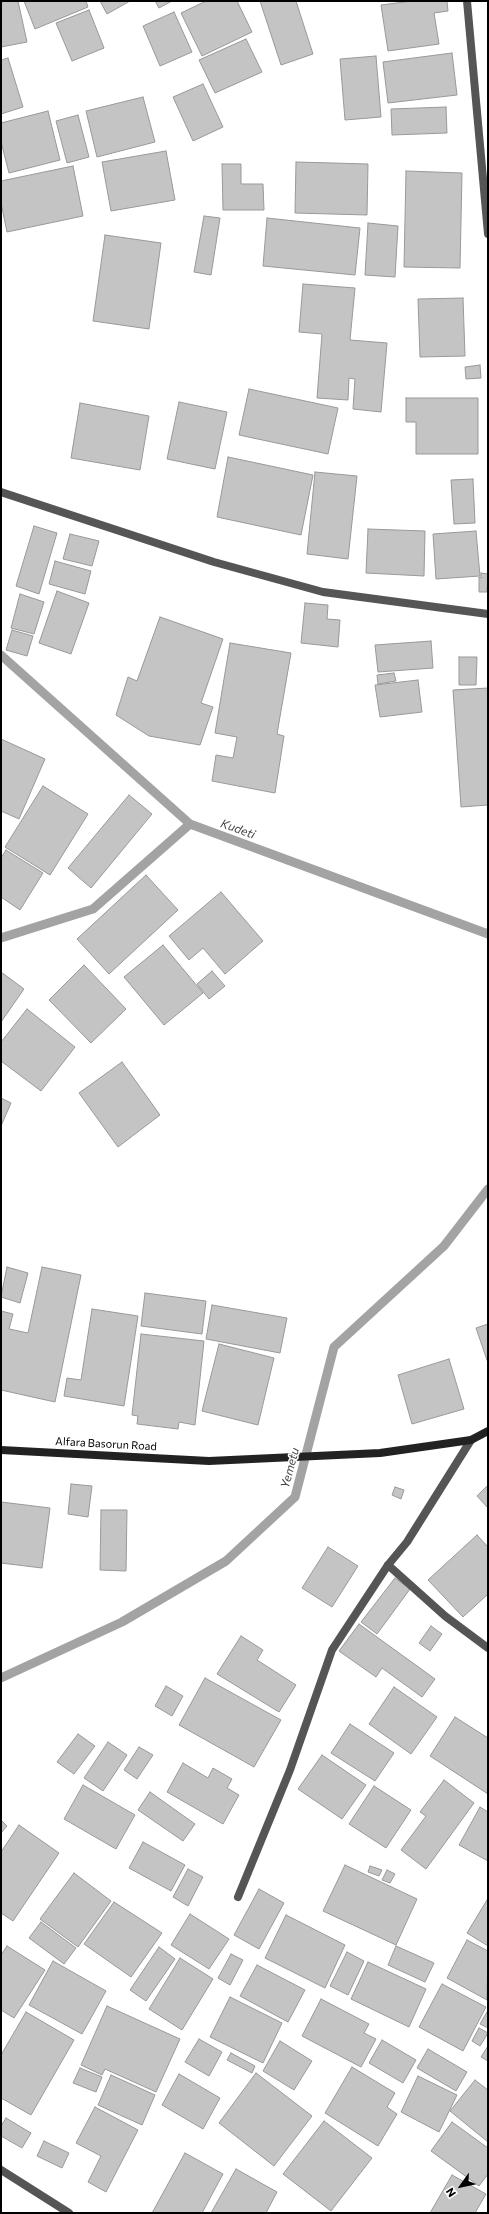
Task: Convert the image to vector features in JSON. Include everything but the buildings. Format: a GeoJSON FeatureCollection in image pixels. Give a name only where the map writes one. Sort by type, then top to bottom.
{"type":"FeatureCollection","features":[{"type":"Feature","properties":{"kind":"street"},"geometry":{"type":"LineString","coordinates":[[467,1],[488,234]]}},
{"type":"Feature","properties":{"kind":"street"},"geometry":{"type":"LineString","coordinates":[[1,492],[214,562],[323,592],[488,614]]}},
{"type":"Feature","properties":{"kind":"street","name":"Alfara Basorun Road"},"geometry":{"type":"LineString","coordinates":[[1,1450],[209,1461],[380,1453],[471,1440],[488,1431]]}},
{"type":"Feature","properties":{"kind":"street"},"geometry":{"type":"LineString","coordinates":[[238,1897],[290,1770],[332,1650],[388,1565],[407,1542],[471,1440]]}},
{"type":"Feature","properties":{"kind":"street"},"geometry":{"type":"LineString","coordinates":[[388,1565],[445,1616],[488,1648]]}},
{"type":"Feature","properties":{"kind":"street"},"geometry":{"type":"LineString","coordinates":[[1,2170],[69,2213]]}},
{"type":"Feature","properties":{"kind":"waterway","name":"Kudeti"},"geometry":{"type":"LineString","coordinates":[[1,655],[190,824],[488,934]]}},
{"type":"Feature","properties":{"kind":"waterway","name":"Kudeti"},"geometry":{"type":"LineString","coordinates":[[1,938],[93,909],[190,824]]}},
{"type":"Feature","properties":{"kind":"waterway","name":"Yemetu"},"geometry":{"type":"LineString","coordinates":[[1,1678],[122,1622],[226,1561],[295,1497],[334,1347],[444,1246],[488,1189]]}}]}
